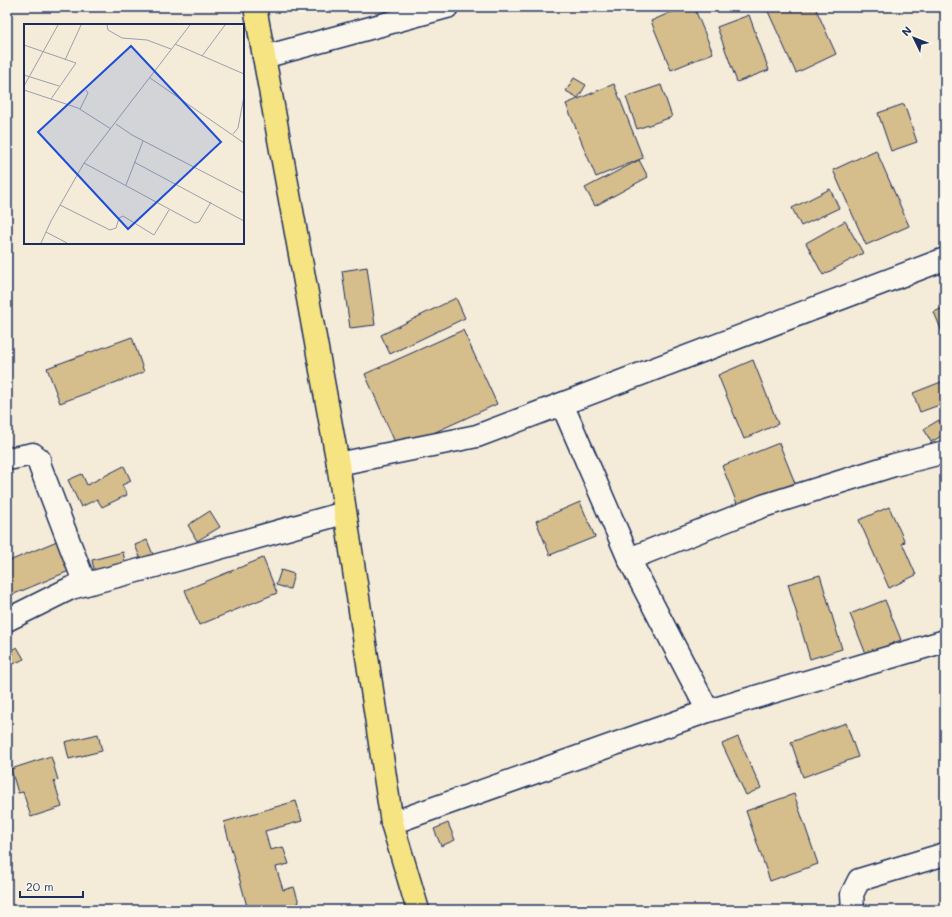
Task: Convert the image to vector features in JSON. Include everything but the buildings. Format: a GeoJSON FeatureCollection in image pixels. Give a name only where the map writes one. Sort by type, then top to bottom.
{"type":"FeatureCollection","features":[{"type":"Feature","properties":{"kind":"main road"},"geometry":{"type":"LineString","coordinates":[[255,7],[338,464],[344,513],[392,823],[418,910]]}},
{"type":"Feature","properties":{"kind":"street"},"geometry":{"type":"LineString","coordinates":[[264,57],[447,7]]}},
{"type":"Feature","properties":{"kind":"street"},"geometry":{"type":"LineString","coordinates":[[338,464],[477,436],[945,258]]}},
{"type":"Feature","properties":{"kind":"street"},"geometry":{"type":"LineString","coordinates":[[562,404],[629,559],[708,711]]}},
{"type":"Feature","properties":{"kind":"street"},"geometry":{"type":"LineString","coordinates":[[629,559],[763,506],[894,465],[945,452]]}},
{"type":"Feature","properties":{"kind":"street"},"geometry":{"type":"LineString","coordinates":[[13,458],[33,454],[39,459],[40,466],[85,584]]}},
{"type":"Feature","properties":{"kind":"street"},"geometry":{"type":"LineString","coordinates":[[7,620],[71,588],[344,513]]}},
{"type":"Feature","properties":{"kind":"street"},"geometry":{"type":"LineString","coordinates":[[392,823],[708,711],[945,641]]}},
{"type":"Feature","properties":{"kind":"street"},"geometry":{"type":"LineString","coordinates":[[854,910],[852,894],[859,880],[945,854]]}}]}
